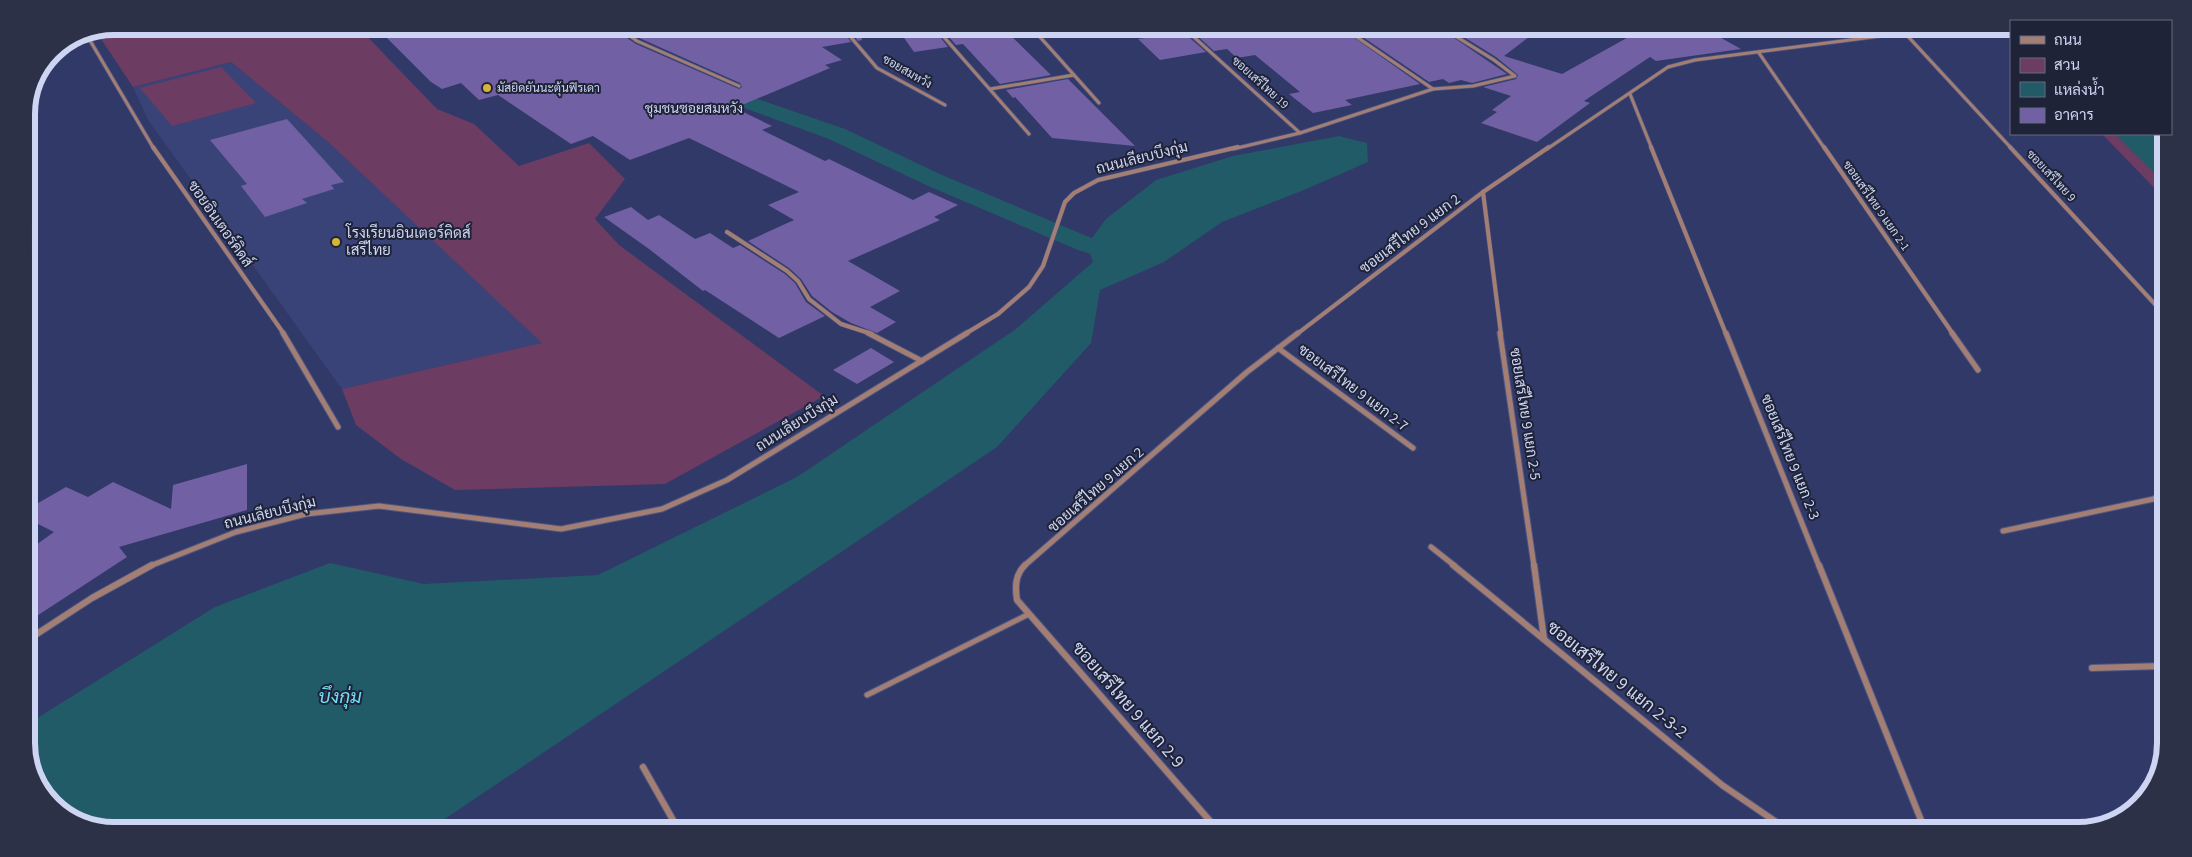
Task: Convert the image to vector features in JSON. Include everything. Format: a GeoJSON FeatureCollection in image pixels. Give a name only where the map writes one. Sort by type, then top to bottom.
{"type":"FeatureCollection","features":[{"type":"Feature","properties":{"kind":"street"},"geometry":{"type":"LineString","coordinates":[[633,35],[630,36],[739,86]]}},
{"type":"Feature","properties":{"kind":"street","name":"ซอยสมหวัง"},"geometry":{"type":"LineString","coordinates":[[848,35],[877,68],[945,105]]}},
{"type":"Feature","properties":{"kind":"street"},"geometry":{"type":"LineString","coordinates":[[942,35],[1029,134]]}},
{"type":"Feature","properties":{"kind":"street"},"geometry":{"type":"LineString","coordinates":[[1038,35],[1099,103]]}},
{"type":"Feature","properties":{"kind":"street","name":"ซอยเสรีไทย 19"},"geometry":{"type":"LineString","coordinates":[[1192,35],[1300,133]]}},
{"type":"Feature","properties":{"kind":"street"},"geometry":{"type":"LineString","coordinates":[[1353,35],[1433,89]]}},
{"type":"Feature","properties":{"kind":"street","name":"ถนนเลียบบึงกุ่ม"},"geometry":{"type":"LineString","coordinates":[[35,635],[92,598],[156,563],[236,532],[306,514],[379,506],[561,529],[662,509],[727,480],[998,314],[1029,287],[1044,266],[1065,202],[1074,193],[1098,180],[1300,133],[1433,89],[1472,86],[1515,76],[1453,35]]}},
{"type":"Feature","properties":{"kind":"street","name":"ซอยเสรีไทย 9 แยก 2"},"geometry":{"type":"LineString","coordinates":[[1017,600],[1015,584],[1021,569],[1247,372],[1483,192],[1668,67],[1695,60],[1759,53],[1882,35]]}},
{"type":"Feature","properties":{"kind":"street","name":"ซอยเสรีไทย 9"},"geometry":{"type":"LineString","coordinates":[[1906,35],[2157,306]]}},
{"type":"Feature","properties":{"kind":"street","name":"ซอยอินเตอร์คิดส์"},"geometry":{"type":"LineString","coordinates":[[89,39],[146,137],[293,347],[338,427]]}},
{"type":"Feature","properties":{"kind":"street","name":"ซอยเสรีไทย 9 แยก 2-1"},"geometry":{"type":"LineString","coordinates":[[1759,53],[1978,370]]}},
{"type":"Feature","properties":{"kind":"street"},"geometry":{"type":"LineString","coordinates":[[990,89],[1074,75]]}},
{"type":"Feature","properties":{"kind":"street","name":"ซอยเสรีไทย 9 แยก 2-3"},"geometry":{"type":"LineString","coordinates":[[1630,94],[1922,822]]}},
{"type":"Feature","properties":{"kind":"street","name":"ซอยเสรีไทย 9 แยก 2-5"},"geometry":{"type":"LineString","coordinates":[[1483,192],[1506,378],[1520,460],[1544,639]]}},
{"type":"Feature","properties":{"kind":"street"},"geometry":{"type":"LineString","coordinates":[[727,232],[787,271],[798,281],[808,299],[842,324],[872,334],[922,361]]}},
{"type":"Feature","properties":{"kind":"street","name":"ซอยเสรีไทย 9 แยก 2-7"},"geometry":{"type":"LineString","coordinates":[[1278,348],[1413,448]]}},
{"type":"Feature","properties":{"kind":"street"},"geometry":{"type":"LineString","coordinates":[[2003,531],[2155,498]]}},
{"type":"Feature","properties":{"kind":"street","name":"ซอยเสรีไทย 9 แยก 2-3-2"},"geometry":{"type":"LineString","coordinates":[[1431,547],[1722,785],[1776,822]]}},
{"type":"Feature","properties":{"kind":"street","name":"ซอยเสรีไทย 9 แยก 2-9"},"geometry":{"type":"LineString","coordinates":[[1017,600],[1211,822]]}},
{"type":"Feature","properties":{"kind":"street"},"geometry":{"type":"LineString","coordinates":[[2092,668],[2157,666]]}},
{"type":"Feature","properties":{"kind":"street"},"geometry":{"type":"LineString","coordinates":[[643,767],[674,822]]}},
{"type":"Feature","properties":{"kind":"lane"},"geometry":{"type":"LineString","coordinates":[[867,696],[1029,614]]}},
{"type":"Feature","properties":{"kind":"shaded area","name":"โรงเรียนอินเตอร์คิดส์ เสรีไทย"},"geometry":{"type":"Polygon","coordinates":[[[231,62],[327,141],[543,343],[342,389],[148,120],[133,87],[231,62]]]}},
{"type":"Feature","properties":{"kind":"green space"},"geometry":{"type":"Polygon","coordinates":[[[114,35],[366,35],[437,109],[474,124],[519,166],[589,143],[625,179],[595,219],[619,245],[824,396],[665,484],[455,490],[401,459],[356,425],[342,389],[542,343],[327,141],[231,62],[133,87],[100,37],[114,35]]]}},
{"type":"Feature","properties":{"kind":"green space"},"geometry":{"type":"Polygon","coordinates":[[[221,67],[256,103],[172,126],[140,88],[221,67]]]}},
{"type":"Feature","properties":{"kind":"green space"},"geometry":{"type":"Polygon","coordinates":[[[2103,135],[2157,135],[2157,191],[2103,135]]]}},
{"type":"Feature","properties":{"kind":"water"},"geometry":{"type":"Polygon","coordinates":[[[2116,135],[2157,135],[2157,175],[2116,135]]]}},
{"type":"Feature","properties":{"kind":"water","name":"บึงกุ่ม"},"geometry":{"type":"Polygon","coordinates":[[[1339,136],[1367,143],[1368,162],[1304,190],[1222,222],[1164,262],[1100,290],[1091,343],[997,447],[440,822],[114,822],[88,818],[70,809],[58,799],[46,783],[41,773],[35,748],[35,719],[215,607],[330,563],[424,584],[598,575],[797,477],[1016,329],[1093,262],[1087,245],[1106,219],[1156,180],[1233,156],[1339,136]]]}},
{"type":"Feature","properties":{"kind":"building"},"geometry":{"type":"Polygon","coordinates":[[[384,35],[628,35],[627,38],[636,44],[739,89],[742,87],[740,83],[637,37],[643,35],[846,35],[851,42],[822,47],[842,60],[825,65],[830,68],[735,108],[772,126],[762,130],[825,161],[829,159],[913,200],[929,192],[958,205],[934,217],[940,220],[848,261],[900,291],[870,307],[896,322],[877,333],[851,323],[832,312],[812,296],[801,279],[789,268],[748,241],[794,220],[768,205],[799,192],[689,138],[630,160],[593,136],[571,144],[498,95],[479,100],[461,83],[442,89],[431,82],[384,35]]]}},
{"type":"Feature","properties":{"kind":"building"},"geometry":{"type":"Polygon","coordinates":[[[853,35],[862,35],[862,40],[858,41],[853,35]]]}},
{"type":"Feature","properties":{"kind":"building"},"geometry":{"type":"Polygon","coordinates":[[[902,35],[939,35],[948,47],[914,52],[902,35]]]}},
{"type":"Feature","properties":{"kind":"building"},"geometry":{"type":"Polygon","coordinates":[[[947,35],[1010,35],[1051,75],[1000,84],[963,44],[956,45],[947,35]]]}},
{"type":"Feature","properties":{"kind":"building"},"geometry":{"type":"Polygon","coordinates":[[[1164,35],[1186,35],[1206,52],[1160,60],[1138,39],[1164,35]]]}},
{"type":"Feature","properties":{"kind":"building"},"geometry":{"type":"Polygon","coordinates":[[[1196,35],[1351,35],[1420,84],[1345,100],[1352,105],[1313,113],[1289,94],[1300,92],[1255,55],[1237,58],[1227,49],[1214,51],[1196,35]]]}},
{"type":"Feature","properties":{"kind":"building"},"geometry":{"type":"Polygon","coordinates":[[[1360,35],[1450,35],[1507,74],[1472,83],[1461,80],[1449,83],[1443,79],[1429,82],[1360,35]]]}},
{"type":"Feature","properties":{"kind":"building"},"geometry":{"type":"Polygon","coordinates":[[[1461,35],[1531,35],[1504,56],[1562,74],[1632,35],[1716,35],[1741,49],[1656,61],[1650,57],[1584,101],[1590,103],[1537,142],[1481,123],[1497,112],[1492,110],[1511,96],[1483,87],[1516,79],[1518,75],[1496,57],[1461,35]]]}},
{"type":"Feature","properties":{"kind":"building"},"geometry":{"type":"Polygon","coordinates":[[[1068,79],[1135,146],[1052,138],[1015,97],[1013,98],[1006,90],[1068,79]]]}},
{"type":"Feature","properties":{"kind":"building"},"geometry":{"type":"Polygon","coordinates":[[[287,119],[344,182],[331,185],[334,189],[302,199],[307,203],[265,217],[241,186],[247,184],[210,140],[287,119]]]}},
{"type":"Feature","properties":{"kind":"building"},"geometry":{"type":"Polygon","coordinates":[[[631,207],[648,220],[659,215],[695,239],[710,233],[733,248],[740,245],[785,274],[795,283],[806,302],[825,316],[779,338],[705,290],[703,291],[604,217],[631,207]]]}},
{"type":"Feature","properties":{"kind":"building"},"geometry":{"type":"Polygon","coordinates":[[[871,348],[894,362],[857,384],[833,370],[871,348]]]}},
{"type":"Feature","properties":{"kind":"building"},"geometry":{"type":"Polygon","coordinates":[[[247,464],[247,510],[119,547],[127,557],[35,617],[35,546],[54,532],[35,522],[35,505],[66,487],[88,497],[113,482],[171,509],[173,485],[247,464]]]}},
{"type":"Feature","properties":{"kind":"waterway"},"geometry":{"type":"LineString","coordinates":[[708,88],[837,134],[934,180],[1087,245],[1120,255]]}},
{"type":"Feature","properties":{"kind":"place","name":"มัสยิดยันนะตุ้นฟิรเดา"},"geometry":{"type":"Point","coordinates":[487,88]}},
{"type":"Feature","properties":{"kind":"place","name":"โรงเรียนอินเตอร์คิดส์ เสรีไทย"},"geometry":{"type":"Point","coordinates":[336,242]}},
{"type":"Feature","properties":{"kind":"district","name":"ชุมชนซอยสมหวัง"},"geometry":{"type":"Point","coordinates":[694,109]}}]}
